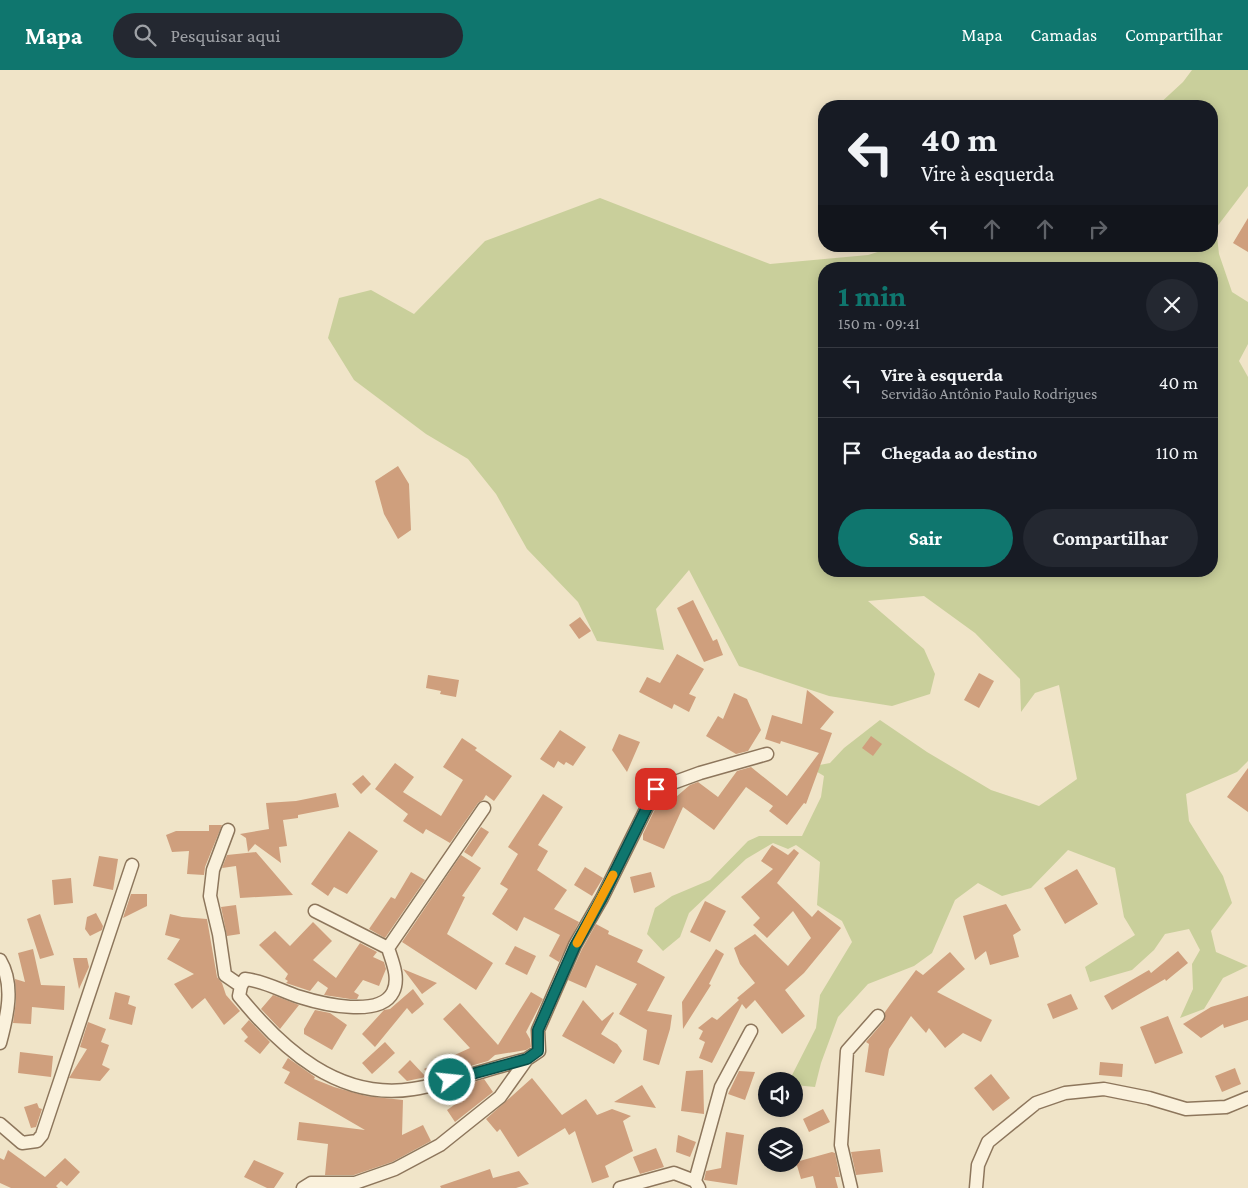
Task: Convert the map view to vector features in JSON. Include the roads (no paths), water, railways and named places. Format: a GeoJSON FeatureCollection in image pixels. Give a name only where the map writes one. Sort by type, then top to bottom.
{"type":"FeatureCollection","features":[{"type":"Feature","properties":{"kind":"street"},"geometry":{"type":"LineString","coordinates":[[303,1188],[311,1183],[355,1183],[395,1169],[440,1145],[500,1097],[527,1059],[538,1051],[538,1030],[575,946],[602,898],[656,789],[700,773],[767,754]]}},
{"type":"Feature","properties":{"kind":"street"},"geometry":{"type":"LineString","coordinates":[[388,948],[484,808]]}},
{"type":"Feature","properties":{"kind":"street"},"geometry":{"type":"LineString","coordinates":[[228,830],[213,870],[210,896],[219,934],[225,975],[241,986]]}},
{"type":"Feature","properties":{"kind":"street"},"geometry":{"type":"LineString","coordinates":[[0,1124],[22,1142],[37,1141],[42,1135],[132,865]]}},
{"type":"Feature","properties":{"kind":"street"},"geometry":{"type":"LineString","coordinates":[[315,911],[388,948],[396,972],[393,992],[381,1003],[371,1007],[343,1007],[300,997],[255,980],[245,979],[239,996],[286,1047],[315,1069],[353,1085],[382,1091],[413,1089],[527,1059]]}},
{"type":"Feature","properties":{"kind":"street"},"geometry":{"type":"LineString","coordinates":[[0,960],[6,970],[8,993],[7,1014],[0,1044]]}},
{"type":"Feature","properties":{"kind":"street"},"geometry":{"type":"LineString","coordinates":[[851,1188],[841,1145],[847,1050],[878,1016]]}},
{"type":"Feature","properties":{"kind":"street"},"geometry":{"type":"LineString","coordinates":[[620,1188],[674,1173],[697,1184],[721,1087],[751,1031]]}},
{"type":"Feature","properties":{"kind":"street"},"geometry":{"type":"LineString","coordinates":[[976,1188],[978,1165],[988,1142],[1036,1103],[1066,1093],[1104,1089],[1149,1098],[1186,1109],[1226,1108],[1248,1098]]}}]}
